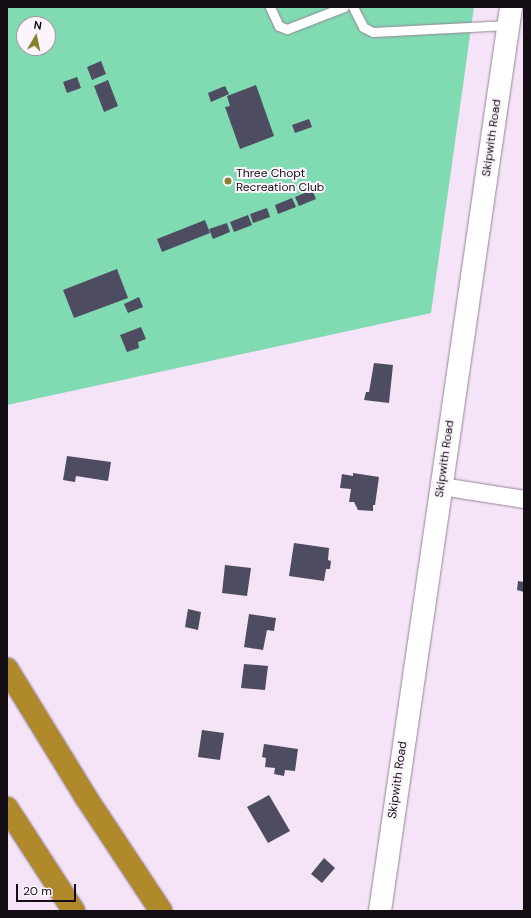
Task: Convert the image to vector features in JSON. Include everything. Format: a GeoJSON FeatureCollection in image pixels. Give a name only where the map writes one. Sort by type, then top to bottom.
{"type":"FeatureCollection","features":[{"type":"Feature","properties":{"kind":"highway"},"geometry":{"type":"LineString","coordinates":[[7,669],[86,796],[161,911]]}},
{"type":"Feature","properties":{"kind":"highway"},"geometry":{"type":"LineString","coordinates":[[7,808],[74,911]]}},
{"type":"Feature","properties":{"kind":"main road","name":"Skipwith Road"},"geometry":{"type":"LineString","coordinates":[[380,911],[509,16]]}},
{"type":"Feature","properties":{"kind":"street"},"geometry":{"type":"LineString","coordinates":[[441,486],[524,498]]}},
{"type":"Feature","properties":{"kind":"lane"},"geometry":{"type":"LineString","coordinates":[[270,7],[278,26],[287,29],[344,7]]}},
{"type":"Feature","properties":{"kind":"lane"},"geometry":{"type":"LineString","coordinates":[[353,7],[363,27],[373,32],[509,16]]}},
{"type":"Feature","properties":{"kind":"green space","name":"Three Chopt Recreation Club"},"geometry":{"type":"Polygon","coordinates":[[[7,7],[474,7],[431,313],[7,405],[7,7]]]}},
{"type":"Feature","properties":{"kind":"building"},"geometry":{"type":"Polygon","coordinates":[[[101,61],[106,74],[92,80],[87,67],[101,61]]]}},
{"type":"Feature","properties":{"kind":"building"},"geometry":{"type":"Polygon","coordinates":[[[77,77],[81,88],[67,93],[63,82],[77,77]]]}},
{"type":"Feature","properties":{"kind":"building"},"geometry":{"type":"Polygon","coordinates":[[[108,80],[118,106],[104,112],[94,86],[108,80]]]}},
{"type":"Feature","properties":{"kind":"building"},"geometry":{"type":"Polygon","coordinates":[[[256,85],[274,136],[240,149],[225,107],[230,106],[227,96],[256,85]]]}},
{"type":"Feature","properties":{"kind":"building"},"geometry":{"type":"Polygon","coordinates":[[[225,86],[229,94],[211,102],[208,93],[225,86]]]}},
{"type":"Feature","properties":{"kind":"building"},"geometry":{"type":"Polygon","coordinates":[[[309,119],[312,127],[295,133],[292,125],[309,119]]]}},
{"type":"Feature","properties":{"kind":"building"},"geometry":{"type":"Polygon","coordinates":[[[312,190],[316,199],[299,206],[295,197],[312,190]]]}},
{"type":"Feature","properties":{"kind":"building"},"geometry":{"type":"Polygon","coordinates":[[[292,198],[296,207],[278,214],[275,205],[292,198]]]}},
{"type":"Feature","properties":{"kind":"building"},"geometry":{"type":"Polygon","coordinates":[[[267,208],[270,217],[253,223],[250,214],[267,208]]]}},
{"type":"Feature","properties":{"kind":"building"},"geometry":{"type":"Polygon","coordinates":[[[248,215],[252,225],[234,232],[230,222],[248,215]]]}},
{"type":"Feature","properties":{"kind":"building"},"geometry":{"type":"Polygon","coordinates":[[[205,220],[210,233],[162,252],[157,239],[205,220]]]}},
{"type":"Feature","properties":{"kind":"building"},"geometry":{"type":"Polygon","coordinates":[[[227,223],[230,232],[213,239],[209,229],[227,223]]]}},
{"type":"Feature","properties":{"kind":"building"},"geometry":{"type":"Polygon","coordinates":[[[117,269],[128,298],[74,318],[63,290],[117,269]]]}},
{"type":"Feature","properties":{"kind":"building"},"geometry":{"type":"Polygon","coordinates":[[[139,297],[143,307],[128,313],[124,304],[139,297]]]}},
{"type":"Feature","properties":{"kind":"building"},"geometry":{"type":"Polygon","coordinates":[[[141,327],[146,339],[138,342],[139,348],[127,352],[120,335],[141,327]]]}},
{"type":"Feature","properties":{"kind":"building"},"geometry":{"type":"Polygon","coordinates":[[[374,363],[393,365],[389,403],[364,400],[366,392],[369,392],[374,363]]]}},
{"type":"Feature","properties":{"kind":"building"},"geometry":{"type":"Polygon","coordinates":[[[67,456],[111,462],[108,481],[76,476],[75,482],[63,480],[67,456]]]}},
{"type":"Feature","properties":{"kind":"building"},"geometry":{"type":"Polygon","coordinates":[[[353,473],[379,477],[373,511],[358,510],[354,502],[349,502],[351,489],[340,488],[342,474],[353,476],[353,473]]]}},
{"type":"Feature","properties":{"kind":"building"},"geometry":{"type":"Polygon","coordinates":[[[294,543],[329,548],[328,560],[331,561],[330,569],[326,569],[324,581],[289,576],[294,543]]]}},
{"type":"Feature","properties":{"kind":"building"},"geometry":{"type":"Polygon","coordinates":[[[225,565],[251,568],[247,596],[222,593],[225,565]]]}},
{"type":"Feature","properties":{"kind":"building"},"geometry":{"type":"Polygon","coordinates":[[[518,581],[524,582],[524,592],[517,590],[518,581]]]}},
{"type":"Feature","properties":{"kind":"building"},"geometry":{"type":"Polygon","coordinates":[[[188,609],[201,612],[198,630],[185,627],[188,609]]]}},
{"type":"Feature","properties":{"kind":"building"},"geometry":{"type":"Polygon","coordinates":[[[249,614],[276,618],[274,631],[267,630],[263,650],[244,647],[249,614]]]}},
{"type":"Feature","properties":{"kind":"building"},"geometry":{"type":"Polygon","coordinates":[[[244,664],[268,666],[265,690],[241,688],[244,664]]]}},
{"type":"Feature","properties":{"kind":"building"},"geometry":{"type":"Polygon","coordinates":[[[202,730],[224,733],[220,760],[198,757],[202,730]]]}},
{"type":"Feature","properties":{"kind":"building"},"geometry":{"type":"Polygon","coordinates":[[[264,744],[298,749],[295,771],[285,770],[284,776],[274,774],[275,768],[265,767],[266,758],[262,757],[264,744]]]}},
{"type":"Feature","properties":{"kind":"building"},"geometry":{"type":"Polygon","coordinates":[[[269,795],[290,831],[268,843],[247,807],[269,795]]]}},
{"type":"Feature","properties":{"kind":"building"},"geometry":{"type":"Polygon","coordinates":[[[324,858],[335,868],[322,883],[311,874],[324,858]]]}},
{"type":"Feature","properties":{"kind":"place","name":"Three Chopt Recreation Club"},"geometry":{"type":"Point","coordinates":[228,181]}}]}
